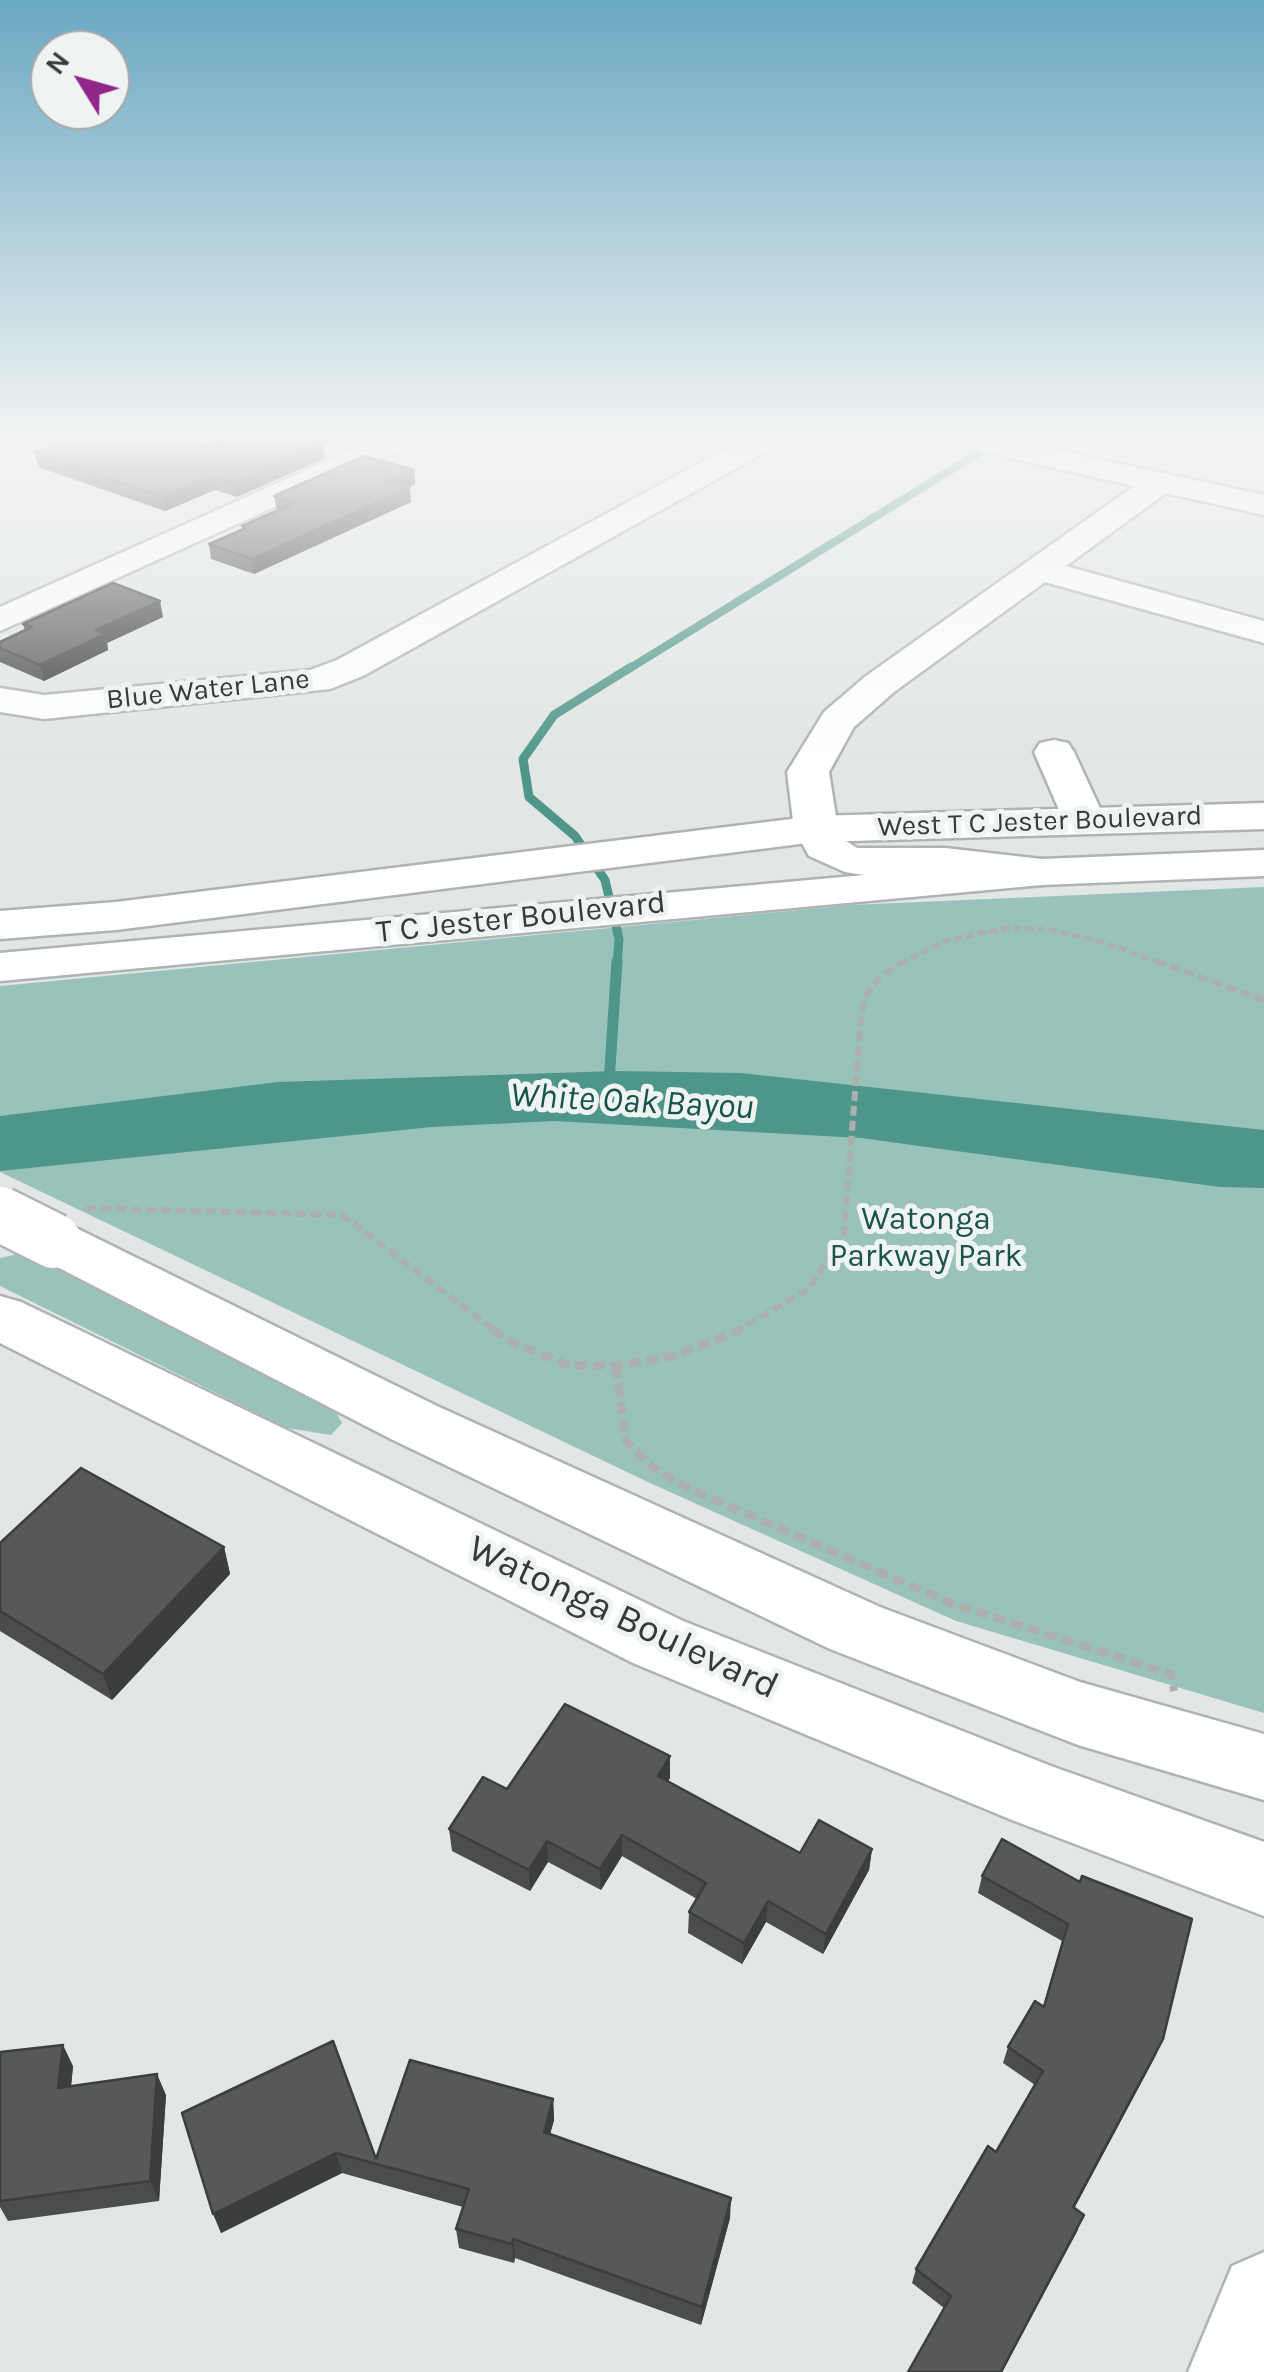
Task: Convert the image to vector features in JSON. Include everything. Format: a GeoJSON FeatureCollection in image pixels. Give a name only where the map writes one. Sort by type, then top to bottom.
{"type":"FeatureCollection","features":[{"type":"Feature","properties":{"kind":"main road"},"geometry":{"type":"LineString","coordinates":[[0,620],[167,545]]}},
{"type":"Feature","properties":{"kind":"main road","name":"Blue Water Lane"},"geometry":{"type":"LineString","coordinates":[[0,700],[12,705],[44,707],[316,680],[350,668],[574,545]]}},
{"type":"Feature","properties":{"kind":"main road"},"geometry":{"type":"LineString","coordinates":[[1042,872],[944,861],[876,864],[844,859],[826,847],[816,829],[808,772],[838,720],[880,684],[1072,545]]}},
{"type":"Feature","properties":{"kind":"main road"},"geometry":{"type":"LineString","coordinates":[[1038,569],[1264,632]]}},
{"type":"Feature","properties":{"kind":"main road"},"geometry":{"type":"LineString","coordinates":[[1054,752],[1084,819]]}},
{"type":"Feature","properties":{"kind":"main road","name":"West T C Jester Boulevard"},"geometry":{"type":"LineString","coordinates":[[816,829],[1264,816]]}},
{"type":"Feature","properties":{"kind":"main road","name":"T C Jester Boulevard"},"geometry":{"type":"LineString","coordinates":[[0,967],[112,936],[497,869],[816,829]]}},
{"type":"Feature","properties":{"kind":"main road","name":"West T C Jester Boulevard"},"geometry":{"type":"LineString","coordinates":[[1042,872],[1264,863]]}},
{"type":"Feature","properties":{"kind":"main road","name":"T C Jester Boulevard"},"geometry":{"type":"LineString","coordinates":[[0,926],[112,936],[516,919],[1042,872]]}},
{"type":"Feature","properties":{"kind":"main road"},"geometry":{"type":"LineString","coordinates":[[0,1214],[415,1424],[855,1628],[1078,1714],[1264,1767]]}},
{"type":"Feature","properties":{"kind":"main road","name":"Watonga Boulevard"},"geometry":{"type":"LineString","coordinates":[[0,1317],[658,1642],[1039,1796],[1264,1879]]}},
{"type":"Feature","properties":{"kind":"main road"},"geometry":{"type":"LineString","coordinates":[[356,1491],[415,1424]]}},
{"type":"Feature","properties":{"kind":"main road"},"geometry":{"type":"LineString","coordinates":[[1235,2372],[1264,2298]]}},
{"type":"Feature","properties":{"kind":"path"},"geometry":{"type":"LineString","coordinates":[[0,1214],[76,1208],[342,1215],[432,1287],[509,1341],[568,1365],[616,1366],[673,1356],[748,1328],[809,1289],[844,1233],[860,1016],[866,995],[880,977],[912,956],[945,941],[1007,928],[1048,929],[1102,942],[1264,1000]]}},
{"type":"Feature","properties":{"kind":"path"},"geometry":{"type":"LineString","coordinates":[[616,1366],[626,1440],[652,1468],[690,1489],[953,1604],[1170,1674],[1176,1696]]}},
{"type":"Feature","properties":{"kind":"green space","name":"Watonga Parkway Park"},"geometry":{"type":"Polygon","coordinates":[[[1264,887],[1264,1713],[956,1621],[650,1483],[0,1172],[0,986],[851,905],[1264,887]]]}},
{"type":"Feature","properties":{"kind":"green space"},"geometry":{"type":"Polygon","coordinates":[[[27,1252],[318,1397],[334,1408],[342,1423],[331,1435],[287,1428],[0,1286],[0,1258],[27,1252]]]}},
{"type":"Feature","properties":{"kind":"water","name":"White Oak Bayou"},"geometry":{"type":"Polygon","coordinates":[[[615,1071],[741,1073],[1264,1130],[1264,1188],[1220,1187],[861,1138],[555,1121],[432,1127],[0,1171],[0,1116],[278,1082],[615,1071]]]}},
{"type":"Feature","properties":{"kind":"building"},"geometry":{"type":"Polygon","coordinates":[[[211,545],[283,545],[252,559],[211,545]]]}},
{"type":"Feature","properties":{"kind":"building"},"geometry":{"type":"Polygon","coordinates":[[[113,583],[160,601],[96,630],[105,634],[40,665],[0,648],[0,642],[32,627],[23,624],[113,583]]]}},
{"type":"Feature","properties":{"kind":"building"},"geometry":{"type":"Polygon","coordinates":[[[81,1468],[224,1547],[103,1674],[0,1611],[0,1543],[81,1468]]]}},
{"type":"Feature","properties":{"kind":"building"},"geometry":{"type":"Polygon","coordinates":[[[565,1704],[670,1756],[658,1776],[800,1853],[819,1820],[872,1849],[826,1934],[768,1901],[744,1943],[689,1912],[706,1883],[622,1835],[600,1869],[547,1841],[529,1870],[449,1829],[483,1777],[507,1789],[565,1704]]]}},
{"type":"Feature","properties":{"kind":"building"},"geometry":{"type":"Polygon","coordinates":[[[1002,1839],[1080,1882],[1082,1876],[1192,1919],[1163,2039],[1073,2207],[1084,2215],[1001,2372],[908,2372],[951,2296],[916,2269],[988,2146],[996,2152],[1043,2071],[1008,2047],[1035,2001],[1044,2007],[1068,1924],[982,1876],[1002,1839]]]}},
{"type":"Feature","properties":{"kind":"building"},"geometry":{"type":"Polygon","coordinates":[[[333,2041],[376,2159],[410,2060],[553,2099],[544,2132],[731,2198],[702,2307],[513,2239],[512,2244],[456,2229],[469,2189],[336,2153],[213,2214],[182,2113],[333,2041]]]}},
{"type":"Feature","properties":{"kind":"building"},"geometry":{"type":"Polygon","coordinates":[[[63,2045],[58,2088],[157,2074],[150,2181],[0,2201],[0,2052],[63,2045]]]}},
{"type":"Feature","properties":{"kind":"waterway"},"geometry":{"type":"LineString","coordinates":[[627,670],[830,545]]}},
{"type":"Feature","properties":{"kind":"waterway"},"geometry":{"type":"LineString","coordinates":[[617,964],[619,939],[605,880],[575,836],[529,797],[523,759],[554,715],[631,667]]}},
{"type":"Feature","properties":{"kind":"waterway","name":"White Oak Bayou"},"geometry":{"type":"LineString","coordinates":[[609,1083],[617,961]]}}]}
